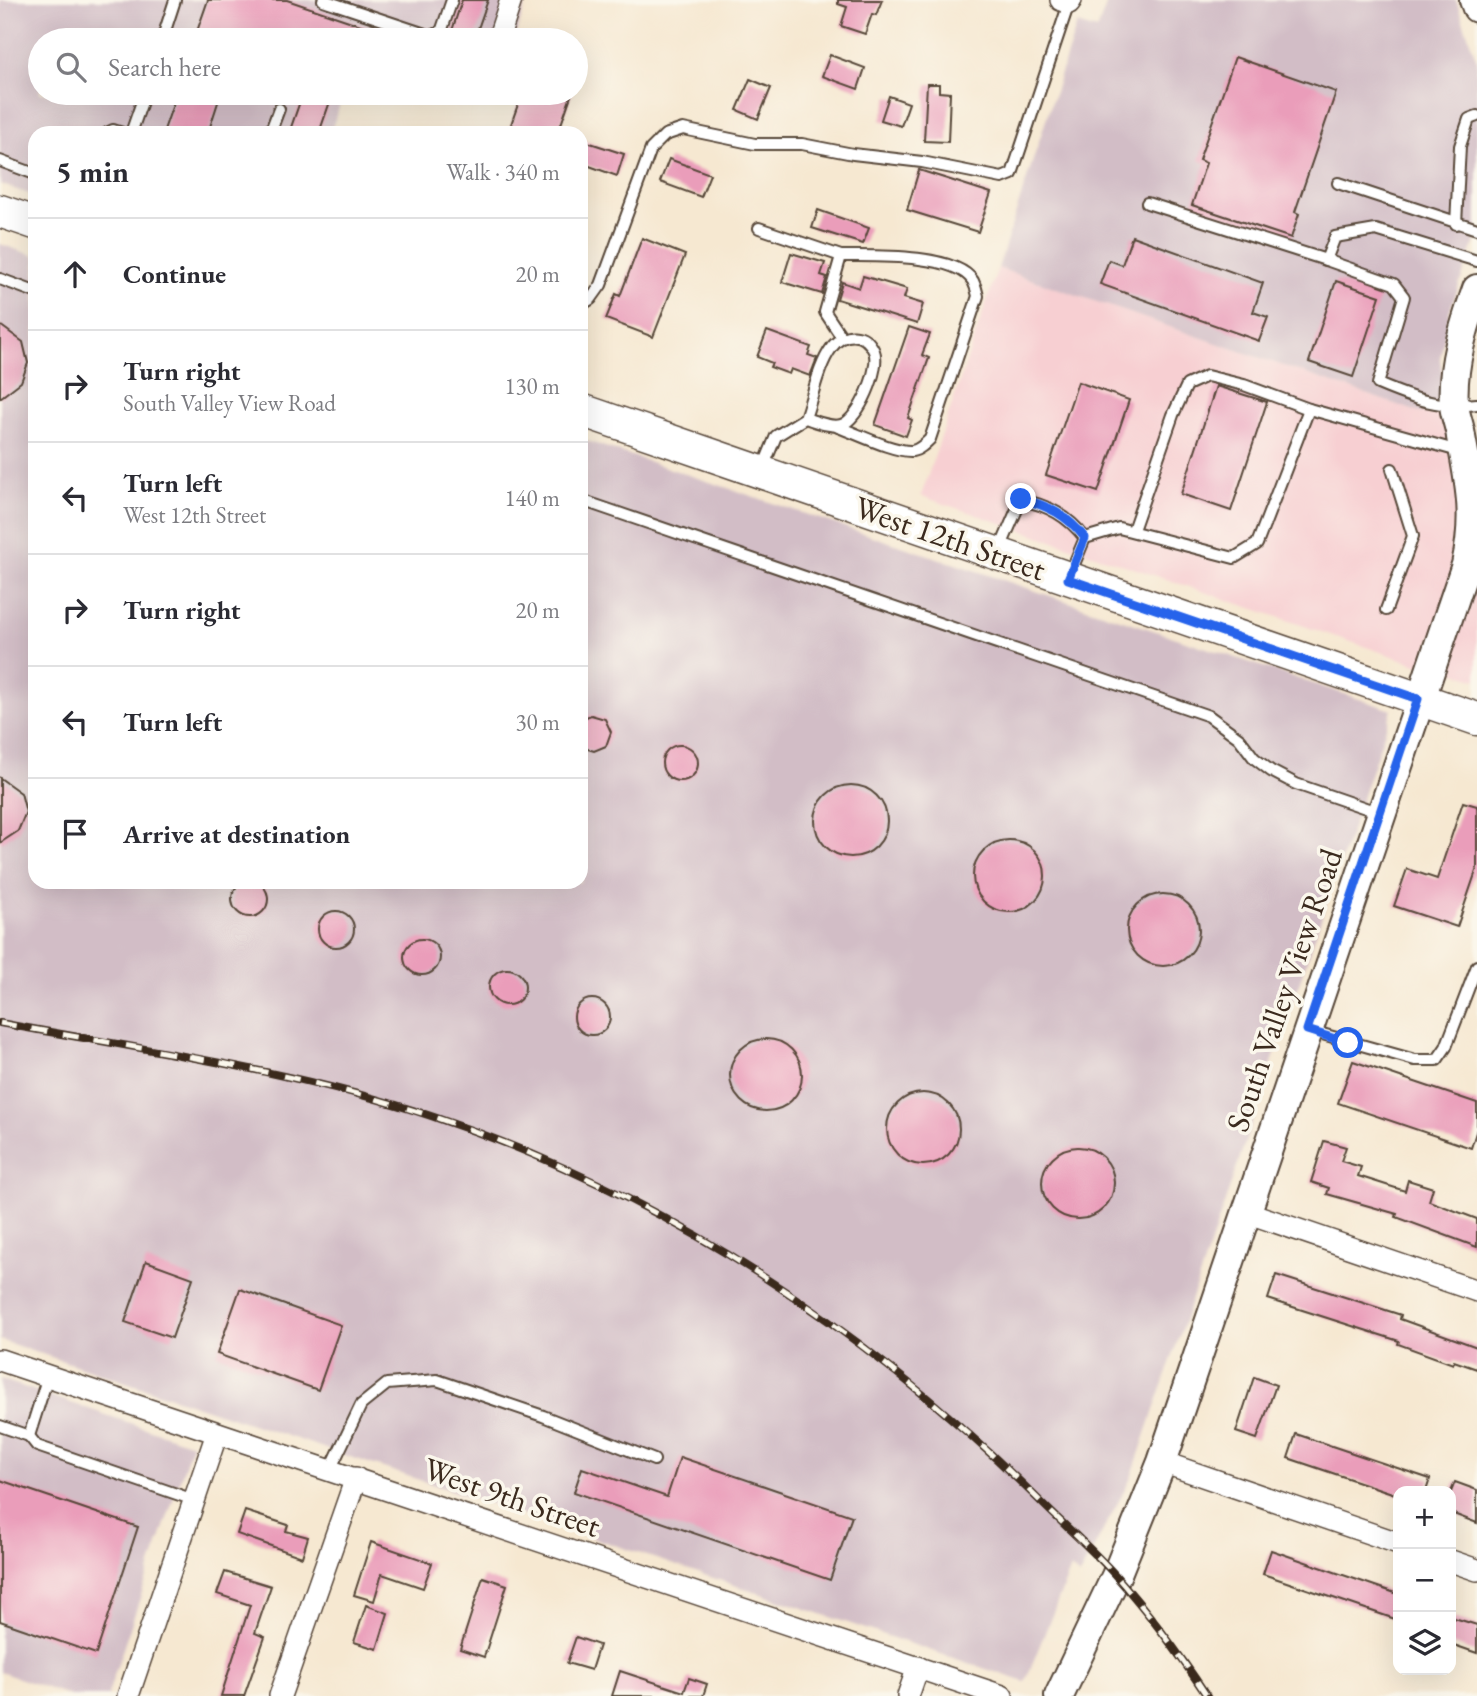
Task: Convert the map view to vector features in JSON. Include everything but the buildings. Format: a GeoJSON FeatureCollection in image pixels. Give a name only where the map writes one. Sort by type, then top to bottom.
{"type":"FeatureCollection","features":[{"type":"Feature","properties":{"kind":"main road","name":"West 12th Street"},"geometry":{"type":"LineString","coordinates":[[588,412],[1477,719]]}},
{"type":"Feature","properties":{"kind":"street"},"geometry":{"type":"LineString","coordinates":[[502,28],[512,0]]}},
{"type":"Feature","properties":{"kind":"street"},"geometry":{"type":"LineString","coordinates":[[1474,0],[1477,8]]}},
{"type":"Feature","properties":{"kind":"street","name":"South Valley View Road"},"geometry":{"type":"LineString","coordinates":[[1059,1696],[1116,1576],[1162,1462],[1418,699],[1466,565],[1476,524],[1464,452],[1466,405],[1455,374],[1465,321],[1477,289]]}},
{"type":"Feature","properties":{"kind":"street"},"geometry":{"type":"LineString","coordinates":[[1246,1212],[1477,1291]]}},
{"type":"Feature","properties":{"kind":"street","name":"West 9th Street"},"geometry":{"type":"LineString","coordinates":[[0,1360],[1002,1696]]}},
{"type":"Feature","properties":{"kind":"street"},"geometry":{"type":"LineString","coordinates":[[128,1696],[217,1433]]}},
{"type":"Feature","properties":{"kind":"street"},"geometry":{"type":"LineString","coordinates":[[1162,1462],[1393,1541]]}},
{"type":"Feature","properties":{"kind":"street"},"geometry":{"type":"LineString","coordinates":[[280,1696],[356,1478]]}},
{"type":"Feature","properties":{"kind":"street"},"geometry":{"type":"LineString","coordinates":[[1456,1563],[1477,1570]]}},
{"type":"Feature","properties":{"kind":"street"},"geometry":{"type":"LineString","coordinates":[[908,1696],[918,1667]]}},
{"type":"Feature","properties":{"kind":"lane"},"geometry":{"type":"LineString","coordinates":[[166,28],[175,0]]}},
{"type":"Feature","properties":{"kind":"lane"},"geometry":{"type":"LineString","coordinates":[[323,0],[407,28]]}},
{"type":"Feature","properties":{"kind":"lane"},"geometry":{"type":"LineString","coordinates":[[442,28],[452,0]]}},
{"type":"Feature","properties":{"kind":"lane"},"geometry":{"type":"LineString","coordinates":[[588,301],[601,285],[651,149],[665,135],[683,129],[755,145],[802,144],[853,154],[922,162],[1002,178],[1012,174],[1067,1]]}},
{"type":"Feature","properties":{"kind":"lane"},"geometry":{"type":"LineString","coordinates":[[133,126],[141,105]]}},
{"type":"Feature","properties":{"kind":"lane"},"geometry":{"type":"LineString","coordinates":[[273,126],[279,109]]}},
{"type":"Feature","properties":{"kind":"lane"},"geometry":{"type":"LineString","coordinates":[[1456,224],[1460,146],[1469,120],[1477,116]]}},
{"type":"Feature","properties":{"kind":"lane"},"geometry":{"type":"LineString","coordinates":[[0,161],[28,171]]}},
{"type":"Feature","properties":{"kind":"lane"},"geometry":{"type":"LineString","coordinates":[[1338,183],[1477,229]]}},
{"type":"Feature","properties":{"kind":"lane"},"geometry":{"type":"LineString","coordinates":[[1147,203],[1394,284],[1404,298],[1378,384],[1416,400],[1466,405]]}},
{"type":"Feature","properties":{"kind":"lane"},"geometry":{"type":"LineString","coordinates":[[759,228],[841,256],[918,257],[943,264],[973,280],[978,296],[930,439],[923,446],[912,451],[898,448],[805,418]]}},
{"type":"Feature","properties":{"kind":"lane"},"geometry":{"type":"LineString","coordinates":[[1326,260],[1335,237],[1377,230],[1477,261]]}},
{"type":"Feature","properties":{"kind":"lane"},"geometry":{"type":"LineString","coordinates":[[841,256],[825,312],[841,337]]}},
{"type":"Feature","properties":{"kind":"lane"},"geometry":{"type":"LineString","coordinates":[[0,279],[28,289]]}},
{"type":"Feature","properties":{"kind":"lane"},"geometry":{"type":"LineString","coordinates":[[761,472],[776,436],[805,418],[830,349],[841,337],[849,334],[865,340],[874,350],[876,361],[862,405],[853,420],[838,427]]}},
{"type":"Feature","properties":{"kind":"lane"},"geometry":{"type":"LineString","coordinates":[[1133,530],[1173,415],[1187,385],[1207,376],[1244,385],[1309,409],[1464,452]]}},
{"type":"Feature","properties":{"kind":"lane"},"geometry":{"type":"LineString","coordinates":[[1085,538],[1119,528],[1234,558],[1257,544],[1309,409]]}},
{"type":"Feature","properties":{"kind":"lane"},"geometry":{"type":"LineString","coordinates":[[1386,610],[1413,536],[1392,469]]}},
{"type":"Feature","properties":{"kind":"lane"},"geometry":{"type":"LineString","coordinates":[[998,554],[1021,499],[1037,503],[1071,519],[1085,538]]}},
{"type":"Feature","properties":{"kind":"lane"},"geometry":{"type":"LineString","coordinates":[[588,502],[1209,716],[1239,738],[1254,758],[1271,771],[1296,784],[1380,813]]}},
{"type":"Feature","properties":{"kind":"lane"},"geometry":{"type":"LineString","coordinates":[[1068,579],[1085,538]]}},
{"type":"Feature","properties":{"kind":"lane"},"geometry":{"type":"LineString","coordinates":[[1307,1030],[1415,1060],[1437,1060],[1446,1047],[1477,966]]}},
{"type":"Feature","properties":{"kind":"lane"},"geometry":{"type":"LineString","coordinates":[[29,1436],[48,1376]]}},
{"type":"Feature","properties":{"kind":"lane"},"geometry":{"type":"LineString","coordinates":[[330,1469],[361,1405],[387,1384],[437,1380],[543,1416],[654,1460]]}},
{"type":"Feature","properties":{"kind":"lane"},"geometry":{"type":"LineString","coordinates":[[0,1426],[29,1436],[37,1446],[194,1500]]}},
{"type":"Feature","properties":{"kind":"shaded area"},"geometry":{"type":"Polygon","coordinates":[[[0,0],[527,0],[518,28],[28,28],[28,105],[340,105],[332,126],[28,126],[28,194],[0,184],[0,0]]]}},
{"type":"Feature","properties":{"kind":"shaded area"},"geometry":{"type":"Polygon","coordinates":[[[1108,0],[1456,0],[1477,61],[1477,236],[1450,310],[1440,358],[1447,412],[1421,413],[998,268],[1077,24],[1097,30],[1108,0]]]}},
{"type":"Feature","properties":{"kind":"shaded area"},"geometry":{"type":"Polygon","coordinates":[[[0,244],[28,254],[28,889],[588,889],[588,441],[1392,710],[1131,1478],[1079,1576],[1071,1568],[1025,1682],[0,1340],[0,244]]]}},
{"type":"Feature","properties":{"kind":"shaded area"},"geometry":{"type":"Polygon","coordinates":[[[998,268],[1421,413],[1447,412],[1464,541],[1422,666],[921,496],[998,268]]]}},
{"type":"Feature","properties":{"kind":"shaded area"},"geometry":{"type":"Polygon","coordinates":[[[1477,576],[1477,680],[1445,669],[1477,576]]]}},
{"type":"Feature","properties":{"kind":"shaded area"},"geometry":{"type":"Polygon","coordinates":[[[0,1379],[192,1444],[107,1696],[71,1696],[0,1672],[0,1379]]]}},
{"type":"Feature","properties":{"kind":"railway"},"geometry":{"type":"LineString","coordinates":[[0,1023],[273,1074],[381,1101],[434,1117],[519,1149],[602,1185],[681,1227],[759,1274],[833,1325],[905,1380],[974,1439],[1116,1576],[1164,1634],[1207,1696]]}},
{"type":"Feature","properties":{"kind":"route"},"geometry":{"type":"LineString","coordinates":[[1021,499],[1037,503],[1071,519],[1085,538],[1068,579],[1418,699],[1307,1030],[1348,1043]]}}]}
